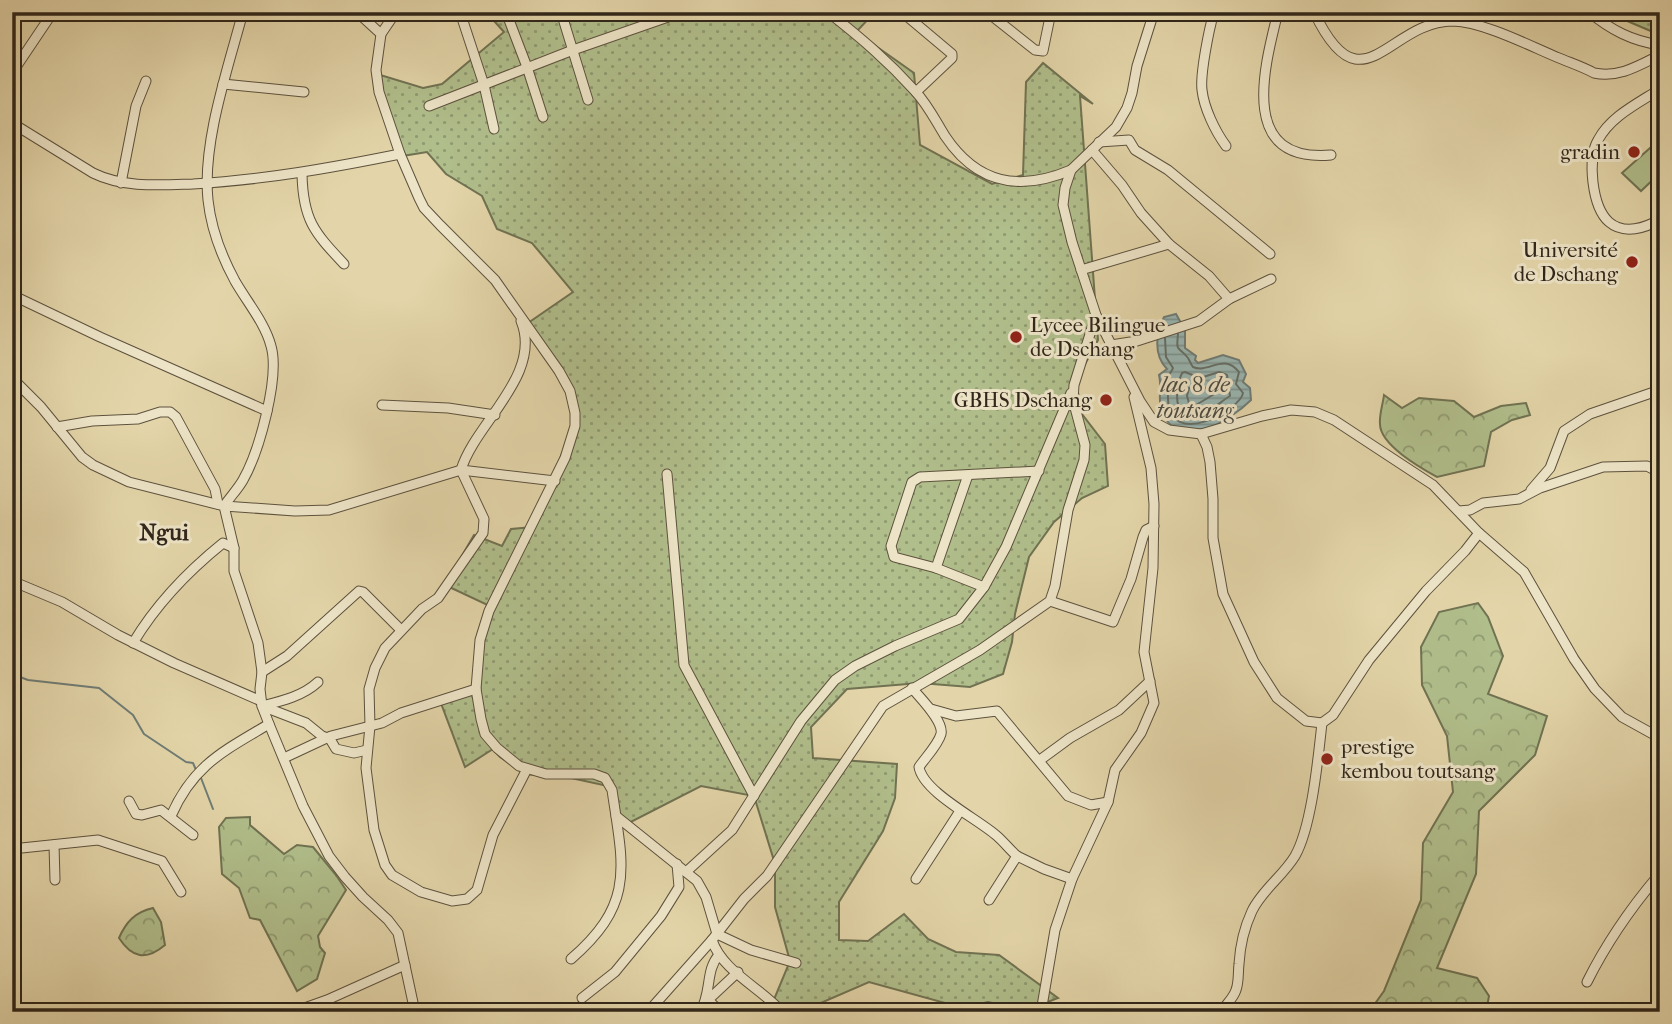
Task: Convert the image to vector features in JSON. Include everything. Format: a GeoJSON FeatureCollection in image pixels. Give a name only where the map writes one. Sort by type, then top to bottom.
{"type":"FeatureCollection","features":[{"type":"Feature","properties":{"kind":"street"},"geometry":{"type":"LineString","coordinates":[[12,73],[53,12]]}},
{"type":"Feature","properties":{"kind":"street"},"geometry":{"type":"LineString","coordinates":[[221,505],[243,480],[257,447],[267,411],[274,362],[271,346],[223,257],[211,217],[208,183],[211,146],[223,84],[243,12]]}},
{"type":"Feature","properties":{"kind":"street"},"geometry":{"type":"LineString","coordinates":[[357,12],[381,34]]}},
{"type":"Feature","properties":{"kind":"street"},"geometry":{"type":"LineString","coordinates":[[396,12],[381,34],[376,71],[379,92],[400,154],[424,208],[495,280],[559,371],[570,391],[575,413],[572,437],[555,481],[489,611],[480,640],[476,689],[485,734],[512,762],[545,774],[594,774],[605,778],[612,790],[621,877],[618,897],[614,909],[588,945],[571,959]]}},
{"type":"Feature","properties":{"kind":"street"},"geometry":{"type":"LineString","coordinates":[[460,12],[484,85],[494,129]]}},
{"type":"Feature","properties":{"kind":"street"},"geometry":{"type":"LineString","coordinates":[[506,12],[542,117]]}},
{"type":"Feature","properties":{"kind":"street"},"geometry":{"type":"LineString","coordinates":[[561,12],[588,100]]}},
{"type":"Feature","properties":{"kind":"street"},"geometry":{"type":"LineString","coordinates":[[429,106],[527,67],[668,17],[667,12]]}},
{"type":"Feature","properties":{"kind":"street"},"geometry":{"type":"LineString","coordinates":[[828,12],[877,51],[916,92],[962,158],[979,172],[1022,182],[1050,179],[1071,170],[1116,127],[1132,93],[1139,56],[1154,12]]}},
{"type":"Feature","properties":{"kind":"street"},"geometry":{"type":"LineString","coordinates":[[902,12],[952,54],[952,58],[916,92]]}},
{"type":"Feature","properties":{"kind":"street"},"geometry":{"type":"LineString","coordinates":[[987,12],[1035,50],[1043,51],[1051,12]]}},
{"type":"Feature","properties":{"kind":"street"},"geometry":{"type":"LineString","coordinates":[[1214,12],[1201,88],[1208,110],[1226,146]]}},
{"type":"Feature","properties":{"kind":"street"},"geometry":{"type":"LineString","coordinates":[[1278,12],[1265,64],[1263,85],[1269,129],[1295,152],[1311,156],[1331,155]]}},
{"type":"Feature","properties":{"kind":"street"},"geometry":{"type":"LineString","coordinates":[[1314,12],[1338,51],[1359,61],[1373,57],[1420,30],[1449,21],[1481,27],[1594,73],[1605,75],[1630,70],[1660,55]]}},
{"type":"Feature","properties":{"kind":"street"},"geometry":{"type":"LineString","coordinates":[[1589,12],[1616,32],[1635,41],[1660,46]]}},
{"type":"Feature","properties":{"kind":"street"},"geometry":{"type":"LineString","coordinates":[[121,183],[135,106],[146,80]]}},
{"type":"Feature","properties":{"kind":"street"},"geometry":{"type":"LineString","coordinates":[[223,84],[304,92]]}},
{"type":"Feature","properties":{"kind":"street"},"geometry":{"type":"LineString","coordinates":[[1660,89],[1608,124],[1596,143],[1592,160],[1595,194],[1608,222],[1621,228],[1635,229],[1660,219]]}},
{"type":"Feature","properties":{"kind":"street"},"geometry":{"type":"LineString","coordinates":[[12,123],[93,173],[121,183],[208,183],[302,174],[400,154]]}},
{"type":"Feature","properties":{"kind":"street"},"geometry":{"type":"LineString","coordinates":[[1095,146],[1129,140],[1135,150],[1168,170],[1270,254]]}},
{"type":"Feature","properties":{"kind":"street"},"geometry":{"type":"LineString","coordinates":[[1095,146],[1141,213],[1169,244],[1209,276],[1229,299]]}},
{"type":"Feature","properties":{"kind":"street"},"geometry":{"type":"LineString","coordinates":[[1071,170],[1063,205],[1081,270],[1096,315],[1140,401],[1154,422],[1169,430],[1200,434],[1291,410],[1315,412],[1334,420],[1444,495],[1479,533],[1524,572],[1574,659],[1595,689],[1622,717],[1660,738]]}},
{"type":"Feature","properties":{"kind":"street"},"geometry":{"type":"LineString","coordinates":[[302,174],[303,199],[309,221],[344,264]]}},
{"type":"Feature","properties":{"kind":"street"},"geometry":{"type":"LineString","coordinates":[[1081,270],[1169,244]]}},
{"type":"Feature","properties":{"kind":"street"},"geometry":{"type":"LineString","coordinates":[[1111,345],[1137,341],[1199,321],[1229,299],[1271,279]]}},
{"type":"Feature","properties":{"kind":"street"},"geometry":{"type":"LineString","coordinates":[[12,295],[267,411]]}},
{"type":"Feature","properties":{"kind":"street"},"geometry":{"type":"LineString","coordinates":[[517,312],[525,331],[525,349],[517,374],[495,415],[472,444],[461,470],[484,519],[484,533],[438,598],[422,609],[385,648],[369,689],[370,726],[366,768],[374,830],[385,865],[392,875],[421,892],[452,901],[467,899],[477,890],[493,835],[527,769]]}},
{"type":"Feature","properties":{"kind":"street"},"geometry":{"type":"LineString","coordinates":[[685,872],[732,830],[801,721],[835,680],[855,666],[895,646],[959,619],[984,587],[1006,547],[1039,471],[1074,385],[1096,315]]}},
{"type":"Feature","properties":{"kind":"street"},"geometry":{"type":"LineString","coordinates":[[1041,1012],[1055,930],[1072,878],[1108,802],[1115,771],[1141,733],[1154,703],[1144,652],[1153,568],[1151,468],[1128,375]]}},
{"type":"Feature","properties":{"kind":"street"},"geometry":{"type":"LineString","coordinates":[[12,378],[82,457],[109,474],[129,482],[221,505],[329,510],[461,470],[555,481]]}},
{"type":"Feature","properties":{"kind":"street"},"geometry":{"type":"LineString","coordinates":[[1528,493],[1550,468],[1564,431],[1590,414],[1654,392],[1660,384]]}},
{"type":"Feature","properties":{"kind":"street"},"geometry":{"type":"LineString","coordinates":[[648,1012],[767,876],[883,706],[980,650],[1050,601],[1068,510],[1084,460],[1085,445],[1074,407],[1074,385]]}},
{"type":"Feature","properties":{"kind":"street"},"geometry":{"type":"LineString","coordinates":[[382,405],[448,408],[495,415]]}},
{"type":"Feature","properties":{"kind":"street"},"geometry":{"type":"LineString","coordinates":[[57,427],[92,421],[138,419],[160,412],[170,412],[176,417],[215,489],[234,548],[234,571],[258,643],[262,672],[262,706]]}},
{"type":"Feature","properties":{"kind":"street"},"geometry":{"type":"LineString","coordinates":[[1200,434],[1209,455],[1213,538],[1223,594],[1254,662],[1278,698],[1306,721],[1322,723]]}},
{"type":"Feature","properties":{"kind":"street"},"geometry":{"type":"LineString","coordinates":[[1459,511],[1469,510],[1483,503],[1519,499],[1528,493],[1603,467],[1647,466],[1660,474]]}},
{"type":"Feature","properties":{"kind":"street"},"geometry":{"type":"LineString","coordinates":[[984,587],[936,568],[894,557],[891,546],[912,482],[920,477],[1039,471]]}},
{"type":"Feature","properties":{"kind":"street"},"geometry":{"type":"LineString","coordinates":[[667,474],[684,665],[754,796]]}},
{"type":"Feature","properties":{"kind":"street"},"geometry":{"type":"LineString","coordinates":[[936,568],[968,475]]}},
{"type":"Feature","properties":{"kind":"street"},"geometry":{"type":"LineString","coordinates":[[1050,601],[1113,622],[1134,572],[1143,537],[1146,530],[1154,526]]}},
{"type":"Feature","properties":{"kind":"street"},"geometry":{"type":"LineString","coordinates":[[1221,1012],[1225,1003],[1236,992],[1239,961],[1252,911],[1282,874],[1300,846],[1322,723],[1338,708],[1375,651],[1479,533]]}},
{"type":"Feature","properties":{"kind":"street"},"geometry":{"type":"LineString","coordinates":[[134,643],[148,618],[205,557],[223,543],[234,548]]}},
{"type":"Feature","properties":{"kind":"street"},"geometry":{"type":"LineString","coordinates":[[12,581],[62,602],[134,643],[261,701],[318,836],[345,877],[363,898],[388,919],[398,933],[415,1012]]}},
{"type":"Feature","properties":{"kind":"street"},"geometry":{"type":"LineString","coordinates":[[262,672],[287,656],[359,591],[401,630]]}},
{"type":"Feature","properties":{"kind":"street"},"geometry":{"type":"LineString","coordinates":[[1040,761],[1070,738],[1119,710],[1150,681]]}},
{"type":"Feature","properties":{"kind":"street"},"geometry":{"type":"LineString","coordinates":[[262,706],[288,696],[301,695],[318,682]]}},
{"type":"Feature","properties":{"kind":"street"},"geometry":{"type":"LineString","coordinates":[[912,688],[931,709],[940,726],[941,735],[919,767],[920,776],[960,811],[997,835],[1017,856],[1072,878]]}},
{"type":"Feature","properties":{"kind":"street"},"geometry":{"type":"LineString","coordinates":[[284,758],[326,738],[370,726],[476,689]]}},
{"type":"Feature","properties":{"kind":"street"},"geometry":{"type":"LineString","coordinates":[[262,706],[306,723],[326,738],[330,738],[336,749],[354,753],[367,750]]}},
{"type":"Feature","properties":{"kind":"street"},"geometry":{"type":"LineString","coordinates":[[931,709],[956,716],[997,711],[1068,796],[1091,805],[1108,802]]}},
{"type":"Feature","properties":{"kind":"street"},"geometry":{"type":"LineString","coordinates":[[171,816],[187,784],[204,765],[269,724]]}},
{"type":"Feature","properties":{"kind":"street"},"geometry":{"type":"LineString","coordinates":[[130,801],[136,814],[161,810],[193,835]]}},
{"type":"Feature","properties":{"kind":"street"},"geometry":{"type":"LineString","coordinates":[[916,879],[960,811]]}},
{"type":"Feature","properties":{"kind":"street"},"geometry":{"type":"LineString","coordinates":[[615,816],[697,881],[706,897],[719,955],[782,1012]]}},
{"type":"Feature","properties":{"kind":"street"},"geometry":{"type":"LineString","coordinates":[[1587,982],[1612,938],[1659,875],[1657,852],[1660,834]]}},
{"type":"Feature","properties":{"kind":"street"},"geometry":{"type":"LineString","coordinates":[[12,849],[98,840],[162,861],[181,892]]}},
{"type":"Feature","properties":{"kind":"street"},"geometry":{"type":"LineString","coordinates":[[54,845],[55,880]]}},
{"type":"Feature","properties":{"kind":"street"},"geometry":{"type":"LineString","coordinates":[[989,900],[1017,856]]}},
{"type":"Feature","properties":{"kind":"street"},"geometry":{"type":"LineString","coordinates":[[582,998],[615,972],[661,916],[679,887],[677,864]]}},
{"type":"Feature","properties":{"kind":"street"},"geometry":{"type":"LineString","coordinates":[[715,937],[796,963]]}},
{"type":"Feature","properties":{"kind":"street"},"geometry":{"type":"LineString","coordinates":[[719,955],[710,973],[708,1000],[720,1012]]}},
{"type":"Feature","properties":{"kind":"street"},"geometry":{"type":"LineString","coordinates":[[299,1010],[405,965]]}},
{"type":"Feature","properties":{"kind":"street"},"geometry":{"type":"LineString","coordinates":[[700,1012],[708,1000],[738,972]]}},
{"type":"Feature","properties":{"kind":"green space"},"geometry":{"type":"Polygon","coordinates":[[[486,12],[875,12],[856,32],[914,73],[920,145],[992,184],[1023,175],[1026,82],[1043,63],[1093,104],[1080,96],[1098,340],[1084,366],[1077,387],[1082,414],[1105,444],[1108,486],[1082,498],[1054,522],[1029,557],[1003,674],[970,687],[920,683],[847,689],[811,727],[813,758],[897,764],[895,798],[883,831],[839,902],[839,940],[868,941],[904,914],[928,939],[956,952],[999,955],[1058,998],[1022,1012],[1011,1012],[1006,1006],[988,1002],[963,1008],[869,982],[800,1012],[766,1012],[790,961],[775,907],[775,864],[754,796],[701,786],[617,829],[608,786],[571,778],[525,774],[493,749],[465,767],[439,698],[475,691],[477,658],[492,607],[445,585],[474,535],[502,546],[511,529],[533,527],[574,423],[571,393],[528,323],[573,292],[532,243],[497,229],[482,196],[446,174],[427,152],[402,156],[377,74],[423,88],[442,84],[504,32],[486,12]]]}},
{"type":"Feature","properties":{"kind":"green space"},"geometry":{"type":"Polygon","coordinates":[[[1606,12],[1660,12],[1660,35],[1606,12]]]}},
{"type":"Feature","properties":{"kind":"green space"},"geometry":{"type":"Polygon","coordinates":[[[1659,140],[1660,173],[1641,191],[1622,173],[1659,140]]]}},
{"type":"Feature","properties":{"kind":"green space"},"geometry":{"type":"Polygon","coordinates":[[[1384,395],[1402,408],[1419,398],[1454,401],[1474,417],[1501,406],[1526,403],[1530,415],[1512,420],[1491,432],[1484,466],[1437,477],[1402,455],[1387,440],[1380,424],[1384,395]]]}},
{"type":"Feature","properties":{"kind":"green space"},"geometry":{"type":"Polygon","coordinates":[[[1478,603],[1488,617],[1503,656],[1488,694],[1547,716],[1535,755],[1479,811],[1476,874],[1437,968],[1477,978],[1489,996],[1486,1012],[1369,1012],[1384,991],[1421,900],[1423,843],[1453,792],[1447,736],[1422,685],[1421,647],[1439,612],[1478,603]]]}},
{"type":"Feature","properties":{"kind":"green space"},"geometry":{"type":"Polygon","coordinates":[[[250,817],[250,825],[284,854],[297,845],[313,847],[346,890],[318,936],[320,947],[325,953],[317,979],[297,991],[260,920],[250,918],[239,888],[222,874],[219,827],[226,818],[250,817]]]}},
{"type":"Feature","properties":{"kind":"green space"},"geometry":{"type":"Polygon","coordinates":[[[153,908],[161,922],[165,945],[146,955],[134,953],[119,938],[132,918],[153,908]]]}},
{"type":"Feature","properties":{"kind":"water","name":"lac 8 de toutsang"},"geometry":{"type":"Polygon","coordinates":[[[1176,314],[1185,330],[1185,348],[1196,356],[1198,363],[1223,355],[1239,360],[1246,374],[1243,382],[1250,388],[1251,400],[1230,417],[1203,430],[1178,430],[1168,422],[1161,408],[1159,375],[1167,369],[1158,351],[1159,330],[1164,317],[1176,314]]]}},
{"type":"Feature","properties":{"kind":"waterway"},"geometry":{"type":"LineString","coordinates":[[12,674],[28,680],[99,688],[133,715],[144,734],[186,762],[193,763],[196,770]]}},
{"type":"Feature","properties":{"kind":"waterway"},"geometry":{"type":"LineString","coordinates":[[201,778],[213,809]]}},
{"type":"Feature","properties":{"kind":"place","name":"gradin"},"geometry":{"type":"Point","coordinates":[1634,152]}},
{"type":"Feature","properties":{"kind":"place","name":"Université de Dschang"},"geometry":{"type":"Point","coordinates":[1632,262]}},
{"type":"Feature","properties":{"kind":"place","name":"Lycee Bilingue de Dschang"},"geometry":{"type":"Point","coordinates":[1016,337]}},
{"type":"Feature","properties":{"kind":"place","name":"GBHS Dschang"},"geometry":{"type":"Point","coordinates":[1106,400]}},
{"type":"Feature","properties":{"kind":"place","name":"prestige kembou toutsang"},"geometry":{"type":"Point","coordinates":[1327,759]}},
{"type":"Feature","properties":{"kind":"district","name":"Ngui"},"geometry":{"type":"Point","coordinates":[164,532]}}]}
